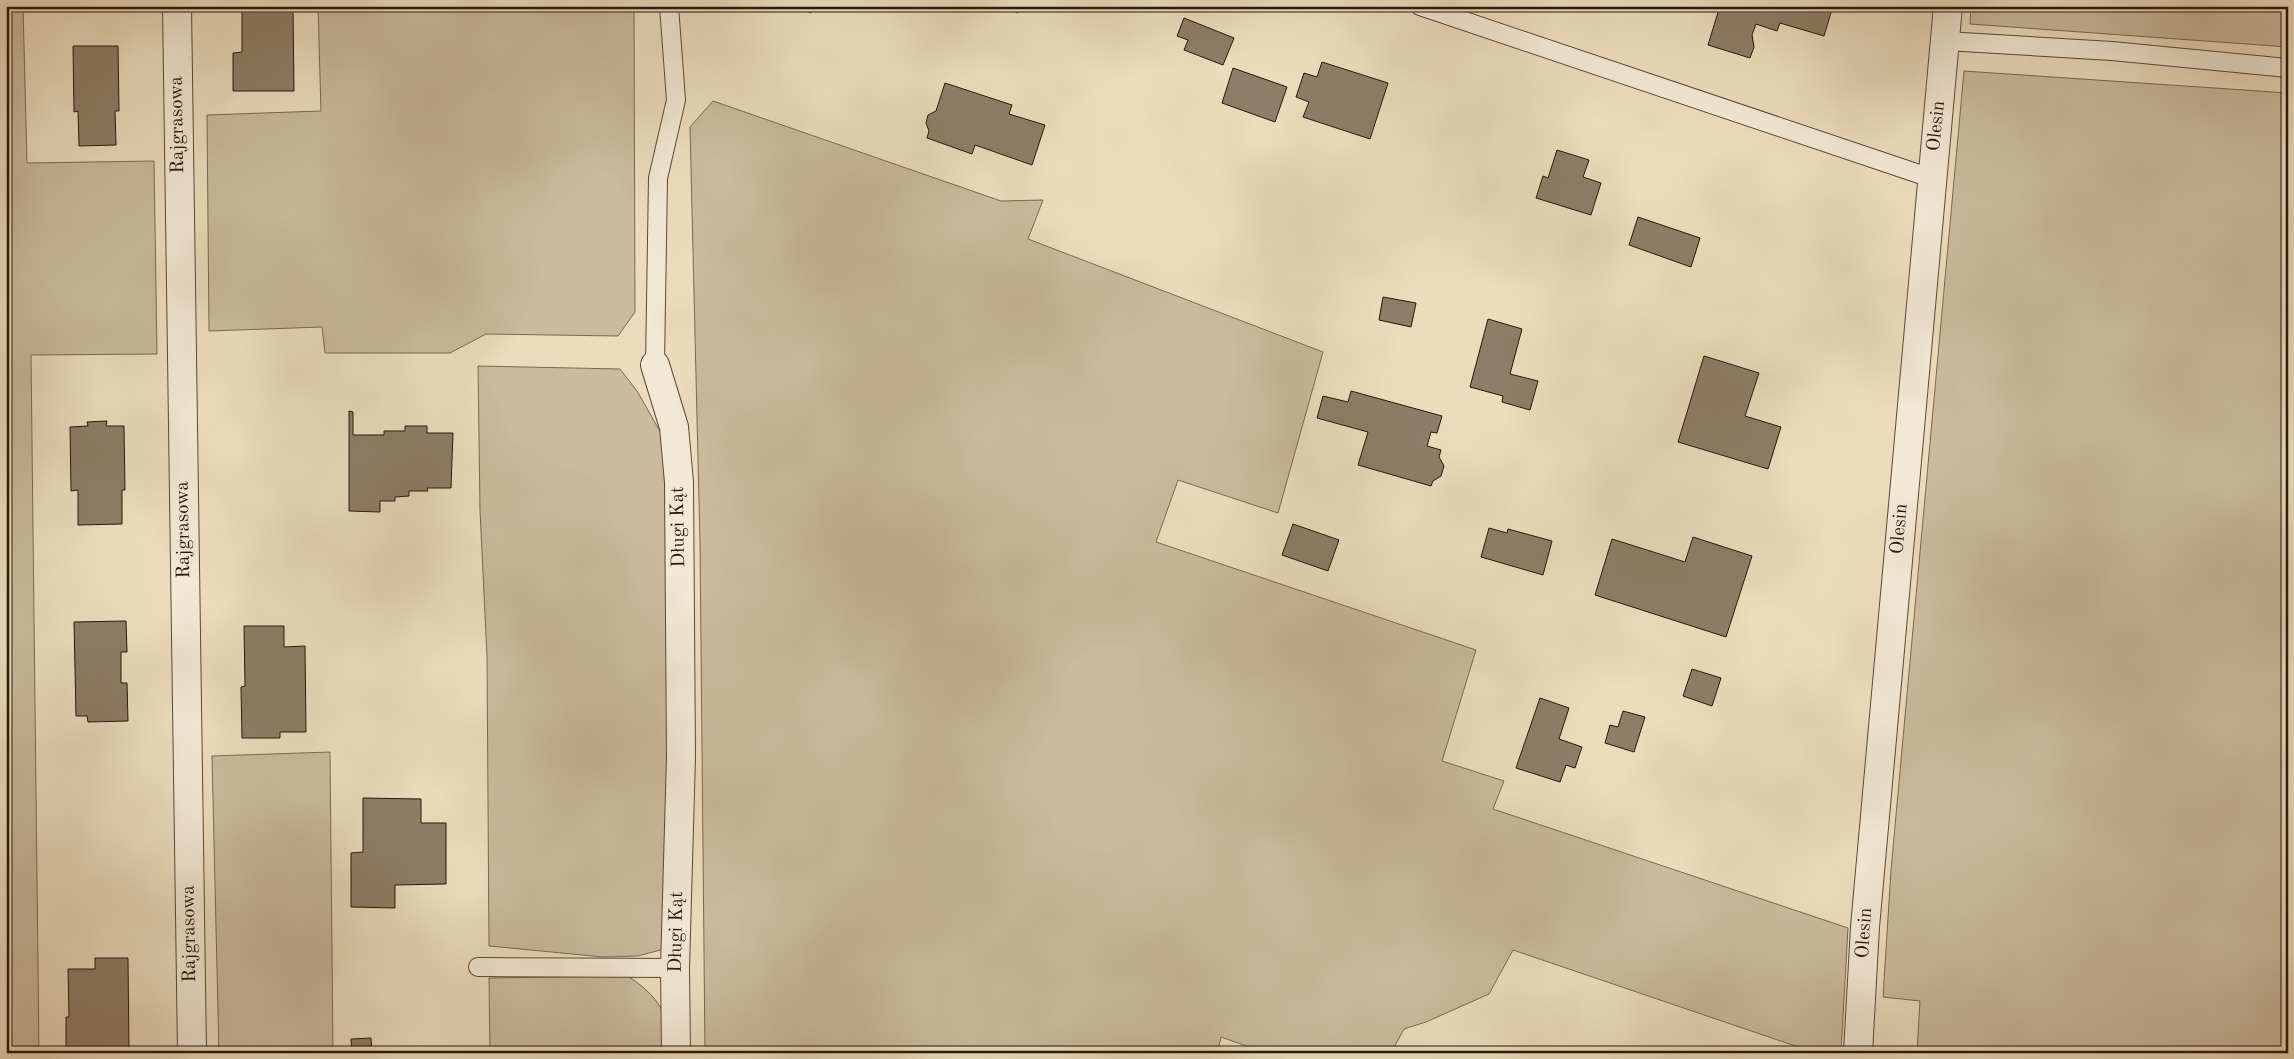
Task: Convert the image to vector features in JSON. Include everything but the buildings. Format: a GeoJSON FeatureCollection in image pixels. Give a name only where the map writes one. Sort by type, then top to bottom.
{"type":"FeatureCollection","features":[{"type":"Feature","properties":{"kind":"street","name":"Rajgrasowa"},"geometry":{"type":"LineString","coordinates":[[177,6],[192,1053]]}},
{"type":"Feature","properties":{"kind":"street","name":"Olesin"},"geometry":{"type":"LineString","coordinates":[[1858,1053],[1865,927],[1948,6]]}},
{"type":"Feature","properties":{"kind":"street","name":"Długi Kąt"},"geometry":{"type":"LineString","coordinates":[[655,365],[674,427],[679,482],[681,757],[676,1053]]}},
{"type":"Feature","properties":{"kind":"lane","name":"Długi Kąt"},"geometry":{"type":"LineString","coordinates":[[655,365],[658,178],[676,100],[669,6]]}},
{"type":"Feature","properties":{"kind":"lane"},"geometry":{"type":"LineString","coordinates":[[1420,6],[1931,178]]}},
{"type":"Feature","properties":{"kind":"lane"},"geometry":{"type":"LineString","coordinates":[[1946,41],[2112,51],[2288,68]]}},
{"type":"Feature","properties":{"kind":"lane"},"geometry":{"type":"LineString","coordinates":[[478,967],[676,968]]}},
{"type":"Feature","properties":{"kind":"shaded area"},"geometry":{"type":"Polygon","coordinates":[[[6,6],[23,6],[27,163],[154,161],[157,354],[31,355],[39,1053],[6,1053],[6,6]]]}},
{"type":"Feature","properties":{"kind":"shaded area"},"geometry":{"type":"Polygon","coordinates":[[[318,6],[634,6],[635,312],[618,336],[486,334],[450,353],[325,353],[322,327],[209,331],[207,115],[321,111],[318,6]]]}},
{"type":"Feature","properties":{"kind":"shaded area"},"geometry":{"type":"Polygon","coordinates":[[[1971,6],[2288,6],[2288,47],[1970,24],[1971,6]]]}},
{"type":"Feature","properties":{"kind":"shaded area"},"geometry":{"type":"Polygon","coordinates":[[[1964,71],[2288,93],[2288,1053],[1917,1053],[1920,1001],[1883,997],[1891,870],[1964,71]]]}},
{"type":"Feature","properties":{"kind":"shaded area"},"geometry":{"type":"Polygon","coordinates":[[[713,101],[1001,201],[1043,200],[1028,239],[1323,352],[1278,513],[1178,480],[1156,542],[1476,650],[1442,761],[1504,781],[1493,809],[1848,928],[1841,1053],[1817,1053],[1810,1051],[1513,950],[1489,994],[1426,1022],[1404,1029],[1391,1053],[1266,1053],[1221,1037],[1217,1053],[705,1053],[700,542],[690,127],[713,101]]]}},
{"type":"Feature","properties":{"kind":"shaded area"},"geometry":{"type":"Polygon","coordinates":[[[478,366],[620,369],[637,391],[661,433],[666,470],[671,654],[664,949],[638,956],[603,957],[489,946],[487,656],[480,510],[478,366]]]}},
{"type":"Feature","properties":{"kind":"shaded area"},"geometry":{"type":"Polygon","coordinates":[[[330,752],[333,1053],[219,1053],[212,756],[330,752]]]}},
{"type":"Feature","properties":{"kind":"shaded area"},"geometry":{"type":"Polygon","coordinates":[[[628,976],[655,999],[660,1008],[667,1027],[669,1053],[490,1053],[489,978],[628,976]]]}}]}
